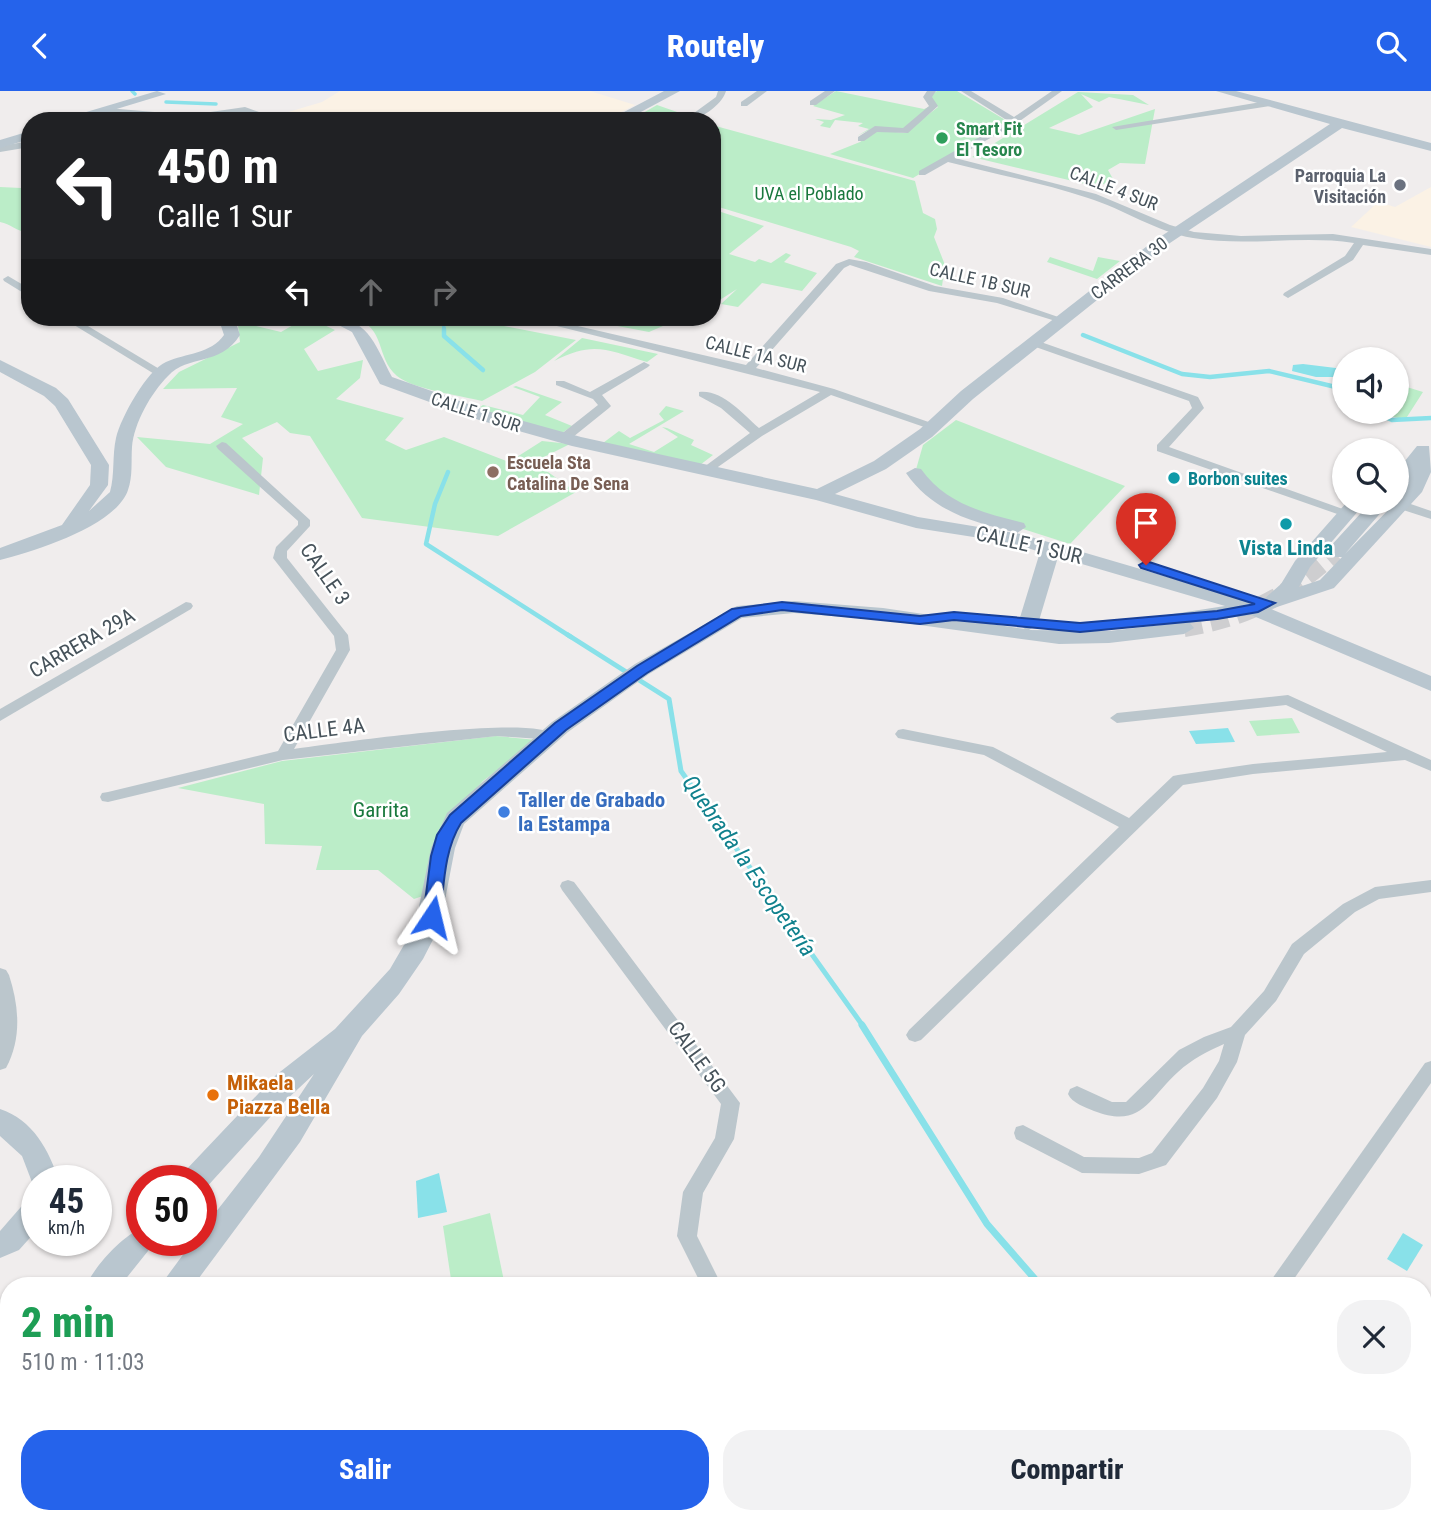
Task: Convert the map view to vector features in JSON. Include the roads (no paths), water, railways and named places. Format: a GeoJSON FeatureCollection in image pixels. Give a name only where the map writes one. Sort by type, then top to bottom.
{"type":"FeatureCollection","features":[{"type":"Feature","properties":{"kind":"main road"},"geometry":{"type":"LineString","coordinates":[[109,1277],[128,1256]]}},
{"type":"Feature","properties":{"kind":"street"},"geometry":{"type":"LineString","coordinates":[[631,112],[674,91]]}},
{"type":"Feature","properties":{"kind":"street"},"geometry":{"type":"LineString","coordinates":[[700,112],[720,98],[722,91]]}},
{"type":"Feature","properties":{"kind":"street"},"geometry":{"type":"LineString","coordinates":[[744,103],[763,91]]}},
{"type":"Feature","properties":{"kind":"street"},"geometry":{"type":"LineString","coordinates":[[813,103],[831,91]]}},
{"type":"Feature","properties":{"kind":"street"},"geometry":{"type":"LineString","coordinates":[[861,139],[875,129],[905,131],[934,106],[927,97],[932,91]]}},
{"type":"Feature","properties":{"kind":"street"},"geometry":{"type":"LineString","coordinates":[[965,91],[1014,121]]}},
{"type":"Feature","properties":{"kind":"street"},"geometry":{"type":"LineString","coordinates":[[922,173],[1014,121],[1058,91]]}},
{"type":"Feature","properties":{"kind":"street"},"geometry":{"type":"LineString","coordinates":[[1226,91],[1431,149]]}},
{"type":"Feature","properties":{"kind":"street"},"geometry":{"type":"LineString","coordinates":[[104,112],[164,92]]}},
{"type":"Feature","properties":{"kind":"street"},"geometry":{"type":"LineString","coordinates":[[94,112],[164,92]]}},
{"type":"Feature","properties":{"kind":"street"},"geometry":{"type":"LineString","coordinates":[[1116,127],[1267,104]]}},
{"type":"Feature","properties":{"kind":"street"},"geometry":{"type":"LineString","coordinates":[[107,111],[117,112]]}},
{"type":"Feature","properties":{"kind":"street"},"geometry":{"type":"LineString","coordinates":[[228,112],[255,112]]}},
{"type":"Feature","properties":{"kind":"street","name":"CARRERA 30"},"geometry":{"type":"LineString","coordinates":[[880,465],[930,429],[967,395],[1178,231],[1337,123]]}},
{"type":"Feature","properties":{"kind":"street"},"geometry":{"type":"LineString","coordinates":[[0,139],[21,135]]}},
{"type":"Feature","properties":{"kind":"street"},"geometry":{"type":"LineString","coordinates":[[0,146],[21,137]]}},
{"type":"Feature","properties":{"kind":"street"},"geometry":{"type":"LineString","coordinates":[[0,146],[21,145]]}},
{"type":"Feature","properties":{"kind":"street","name":"CALLE 4 SUR"},"geometry":{"type":"LineString","coordinates":[[946,159],[1093,195],[1178,231],[1225,239],[1271,238],[1329,247],[1362,242],[1426,251]]}},
{"type":"Feature","properties":{"kind":"street"},"geometry":{"type":"LineString","coordinates":[[1288,295],[1349,258],[1362,242]]}},
{"type":"Feature","properties":{"kind":"street","name":"CALLE 1B SUR"},"geometry":{"type":"LineString","coordinates":[[749,369],[840,266],[849,262],[942,291],[999,300],[1062,320]]}},
{"type":"Feature","properties":{"kind":"street"},"geometry":{"type":"LineString","coordinates":[[8,279],[21,288]]}},
{"type":"Feature","properties":{"kind":"street"},"geometry":{"type":"LineString","coordinates":[[81,326],[160,373]]}},
{"type":"Feature","properties":{"kind":"street"},"geometry":{"type":"LineString","coordinates":[[6,551],[66,529],[109,506],[116,497],[122,477],[124,440],[128,425],[160,373],[212,353],[230,341],[232,335],[229,326]]}},
{"type":"Feature","properties":{"kind":"street","name":"CALLE 1 SUR"},"geometry":{"type":"LineString","coordinates":[[350,326],[358,330],[381,373],[394,384],[485,416],[564,438],[819,495],[933,525],[1051,548],[1260,606],[1431,684]]}},
{"type":"Feature","properties":{"kind":"street","name":"CALLE 1A SUR"},"geometry":{"type":"LineString","coordinates":[[565,326],[749,369],[830,391],[930,429]]}},
{"type":"Feature","properties":{"kind":"street"},"geometry":{"type":"LineString","coordinates":[[1034,343],[1194,399],[1198,408],[1161,448],[1332,501]]}},
{"type":"Feature","properties":{"kind":"street"},"geometry":{"type":"LineString","coordinates":[[0,365],[50,392],[74,421],[100,465],[99,485],[66,529]]}},
{"type":"Feature","properties":{"kind":"street"},"geometry":{"type":"LineString","coordinates":[[560,383],[591,396],[644,365],[595,394],[605,405],[564,438]]}},
{"type":"Feature","properties":{"kind":"street"},"geometry":{"type":"LineString","coordinates":[[708,470],[758,433],[830,391]]}},
{"type":"Feature","properties":{"kind":"street"},"geometry":{"type":"LineString","coordinates":[[703,394],[719,399],[758,433]]}},
{"type":"Feature","properties":{"kind":"street"},"geometry":{"type":"LineString","coordinates":[[819,495],[880,465],[895,465],[915,473],[930,429]]}},
{"type":"Feature","properties":{"kind":"street"},"geometry":{"type":"LineString","coordinates":[[1409,457],[1427,445]]}},
{"type":"Feature","properties":{"kind":"street"},"geometry":{"type":"LineString","coordinates":[[1409,468],[1427,445]]}},
{"type":"Feature","properties":{"kind":"street"},"geometry":{"type":"LineString","coordinates":[[1409,496],[1418,484],[1423,470],[1427,445]]}},
{"type":"Feature","properties":{"kind":"street","name":"CALLE 3"},"geometry":{"type":"LineString","coordinates":[[222,446],[304,520],[304,526],[281,550],[280,558],[341,635],[343,650],[283,755]]}},
{"type":"Feature","properties":{"kind":"street","name":"CALLE 1 SUR"},"geometry":{"type":"LineString","coordinates":[[915,473],[928,490],[947,504],[1260,606],[1431,670]]}},
{"type":"Feature","properties":{"kind":"street"},"geometry":{"type":"LineString","coordinates":[[852,481],[852,498],[862,508]]}},
{"type":"Feature","properties":{"kind":"street"},"geometry":{"type":"LineString","coordinates":[[88,500],[97,507],[109,506]]}},
{"type":"Feature","properties":{"kind":"street"},"geometry":{"type":"LineString","coordinates":[[933,525],[948,516],[947,504]]}},
{"type":"Feature","properties":{"kind":"street"},"geometry":{"type":"LineString","coordinates":[[1409,507],[1431,515]]}},
{"type":"Feature","properties":{"kind":"street"},"geometry":{"type":"LineString","coordinates":[[1260,606],[1289,588],[1302,565],[1345,515]]}},
{"type":"Feature","properties":{"kind":"street"},"geometry":{"type":"LineString","coordinates":[[1335,552],[1369,515]]}},
{"type":"Feature","properties":{"kind":"street"},"geometry":{"type":"LineString","coordinates":[[920,620],[954,616],[1028,624],[1102,627],[1260,606],[1327,584],[1393,515]]}},
{"type":"Feature","properties":{"kind":"street"},"geometry":{"type":"LineString","coordinates":[[1028,624],[1051,548]]}},
{"type":"Feature","properties":{"kind":"street","name":"CARRERA 29A"},"geometry":{"type":"LineString","coordinates":[[0,716],[186,606]]}},
{"type":"Feature","properties":{"kind":"street"},"geometry":{"type":"LineString","coordinates":[[182,1277],[238,1209],[330,1075],[352,1030],[421,941],[432,917],[442,846],[456,819],[555,731],[642,669],[737,612],[782,606],[1059,638],[1184,628]]}},
{"type":"Feature","properties":{"kind":"street"},"geometry":{"type":"LineString","coordinates":[[1117,717],[1288,700],[1431,767]]}},
{"type":"Feature","properties":{"kind":"street","name":"CALLE 4A"},"geometry":{"type":"LineString","coordinates":[[108,797],[283,755],[497,731],[555,731]]}},
{"type":"Feature","properties":{"kind":"street"},"geometry":{"type":"LineString","coordinates":[[903,734],[988,751],[1130,827]]}},
{"type":"Feature","properties":{"kind":"street"},"geometry":{"type":"LineString","coordinates":[[915,1035],[1178,780],[1253,769],[1405,755]]}},
{"type":"Feature","properties":{"kind":"street","name":"CALLE 5G"},"geometry":{"type":"LineString","coordinates":[[568,886],[731,1103],[724,1139],[693,1192],[687,1236],[708,1277]]}},
{"type":"Feature","properties":{"kind":"street"},"geometry":{"type":"LineString","coordinates":[[1023,1133],[1082,1165],[1139,1166],[1159,1159],[1210,1093],[1228,1062],[1237,1032],[1270,996],[1298,949],[1349,908],[1375,893],[1431,886]]}},
{"type":"Feature","properties":{"kind":"street"},"geometry":{"type":"LineString","coordinates":[[0,975],[10,1002],[8,1046],[0,1063]]}},
{"type":"Feature","properties":{"kind":"street"},"geometry":{"type":"LineString","coordinates":[[209,1165],[287,1081],[352,1030]]}},
{"type":"Feature","properties":{"kind":"street"},"geometry":{"type":"LineString","coordinates":[[1077,1094],[1096,1105],[1127,1110],[1143,1101],[1169,1069],[1204,1042],[1237,1032]]}},
{"type":"Feature","properties":{"kind":"street"},"geometry":{"type":"LineString","coordinates":[[1283,1277],[1431,1068]]}},
{"type":"Feature","properties":{"kind":"street"},"geometry":{"type":"LineString","coordinates":[[0,1120],[34,1149],[40,1165]]}},
{"type":"Feature","properties":{"kind":"street"},"geometry":{"type":"LineString","coordinates":[[0,1245],[9,1241],[21,1227]]}},
{"type":"Feature","properties":{"kind":"water"},"geometry":{"type":"Polygon","coordinates":[[[1293,365],[1332,368],[1332,377],[1316,377],[1292,371],[1293,365]]]}},
{"type":"Feature","properties":{"kind":"water"},"geometry":{"type":"Polygon","coordinates":[[[1228,728],[1235,742],[1196,744],[1189,731],[1228,728]]]}},
{"type":"Feature","properties":{"kind":"water"},"geometry":{"type":"Polygon","coordinates":[[[439,1173],[447,1212],[418,1218],[416,1181],[439,1173]]]}},
{"type":"Feature","properties":{"kind":"water"},"geometry":{"type":"Polygon","coordinates":[[[1403,1233],[1423,1245],[1407,1271],[1387,1259],[1403,1233]]]}},
{"type":"Feature","properties":{"kind":"waterway","name":"Quebrada la Escopetería"},"geometry":{"type":"LineString","coordinates":[[132,91],[135,94]]}},
{"type":"Feature","properties":{"kind":"waterway","name":"Quebrada la Escopetería"},"geometry":{"type":"LineString","coordinates":[[166,102],[216,104]]}},
{"type":"Feature","properties":{"kind":"waterway","name":"Quebrada la Escopetería"},"geometry":{"type":"LineString","coordinates":[[444,326],[444,331]]}},
{"type":"Feature","properties":{"kind":"waterway","name":"Quebrada la Escopetería"},"geometry":{"type":"LineString","coordinates":[[444,331],[444,336],[483,370]]}},
{"type":"Feature","properties":{"kind":"waterway"},"geometry":{"type":"LineString","coordinates":[[1083,335],[1182,374],[1210,377],[1269,371],[1332,386]]}},
{"type":"Feature","properties":{"kind":"waterway"},"geometry":{"type":"LineString","coordinates":[[1409,419],[1431,418]]}},
{"type":"Feature","properties":{"kind":"waterway","name":"Quebrada la Escopetería"},"geometry":{"type":"LineString","coordinates":[[448,472],[435,504],[426,544],[571,637]]}},
{"type":"Feature","properties":{"kind":"waterway","name":"Quebrada la Escopetería"},"geometry":{"type":"LineString","coordinates":[[568,635],[669,699],[681,771],[863,1026]]}},
{"type":"Feature","properties":{"kind":"waterway","name":"Quebrada la Escopetería"},"geometry":{"type":"LineString","coordinates":[[862,1025],[987,1224],[1033,1277]]}},
{"type":"Feature","properties":{"kind":"tunnel"},"geometry":{"type":"LineString","coordinates":[[1184,628],[1228,618],[1266,603],[1300,582],[1335,553]]}},
{"type":"Feature","properties":{"kind":"place","name":"Smart Fit El Tesoro"},"geometry":{"type":"Point","coordinates":[942,138]}},
{"type":"Feature","properties":{"kind":"place","name":"Parroquia La Visitación"},"geometry":{"type":"Point","coordinates":[1400,185]}},
{"type":"Feature","properties":{"kind":"place","name":"Escuela Sta Catalina De Sena"},"geometry":{"type":"Point","coordinates":[493,472]}},
{"type":"Feature","properties":{"kind":"place","name":"Borbon suites"},"geometry":{"type":"Point","coordinates":[1174,478]}},
{"type":"Feature","properties":{"kind":"place","name":"Vista Linda"},"geometry":{"type":"Point","coordinates":[1286,524]}},
{"type":"Feature","properties":{"kind":"place","name":"Taller de Grabado la Estampa"},"geometry":{"type":"Point","coordinates":[504,812]}},
{"type":"Feature","properties":{"kind":"place","name":"Mikaela Piazza Bella"},"geometry":{"type":"Point","coordinates":[213,1095]}},
{"type":"Feature","properties":{"kind":"park label","name":"UVA el Poblado"},"geometry":{"type":"Point","coordinates":[809,193]}},
{"type":"Feature","properties":{"kind":"park label","name":"Garrita"},"geometry":{"type":"Point","coordinates":[381,810]}}]}
